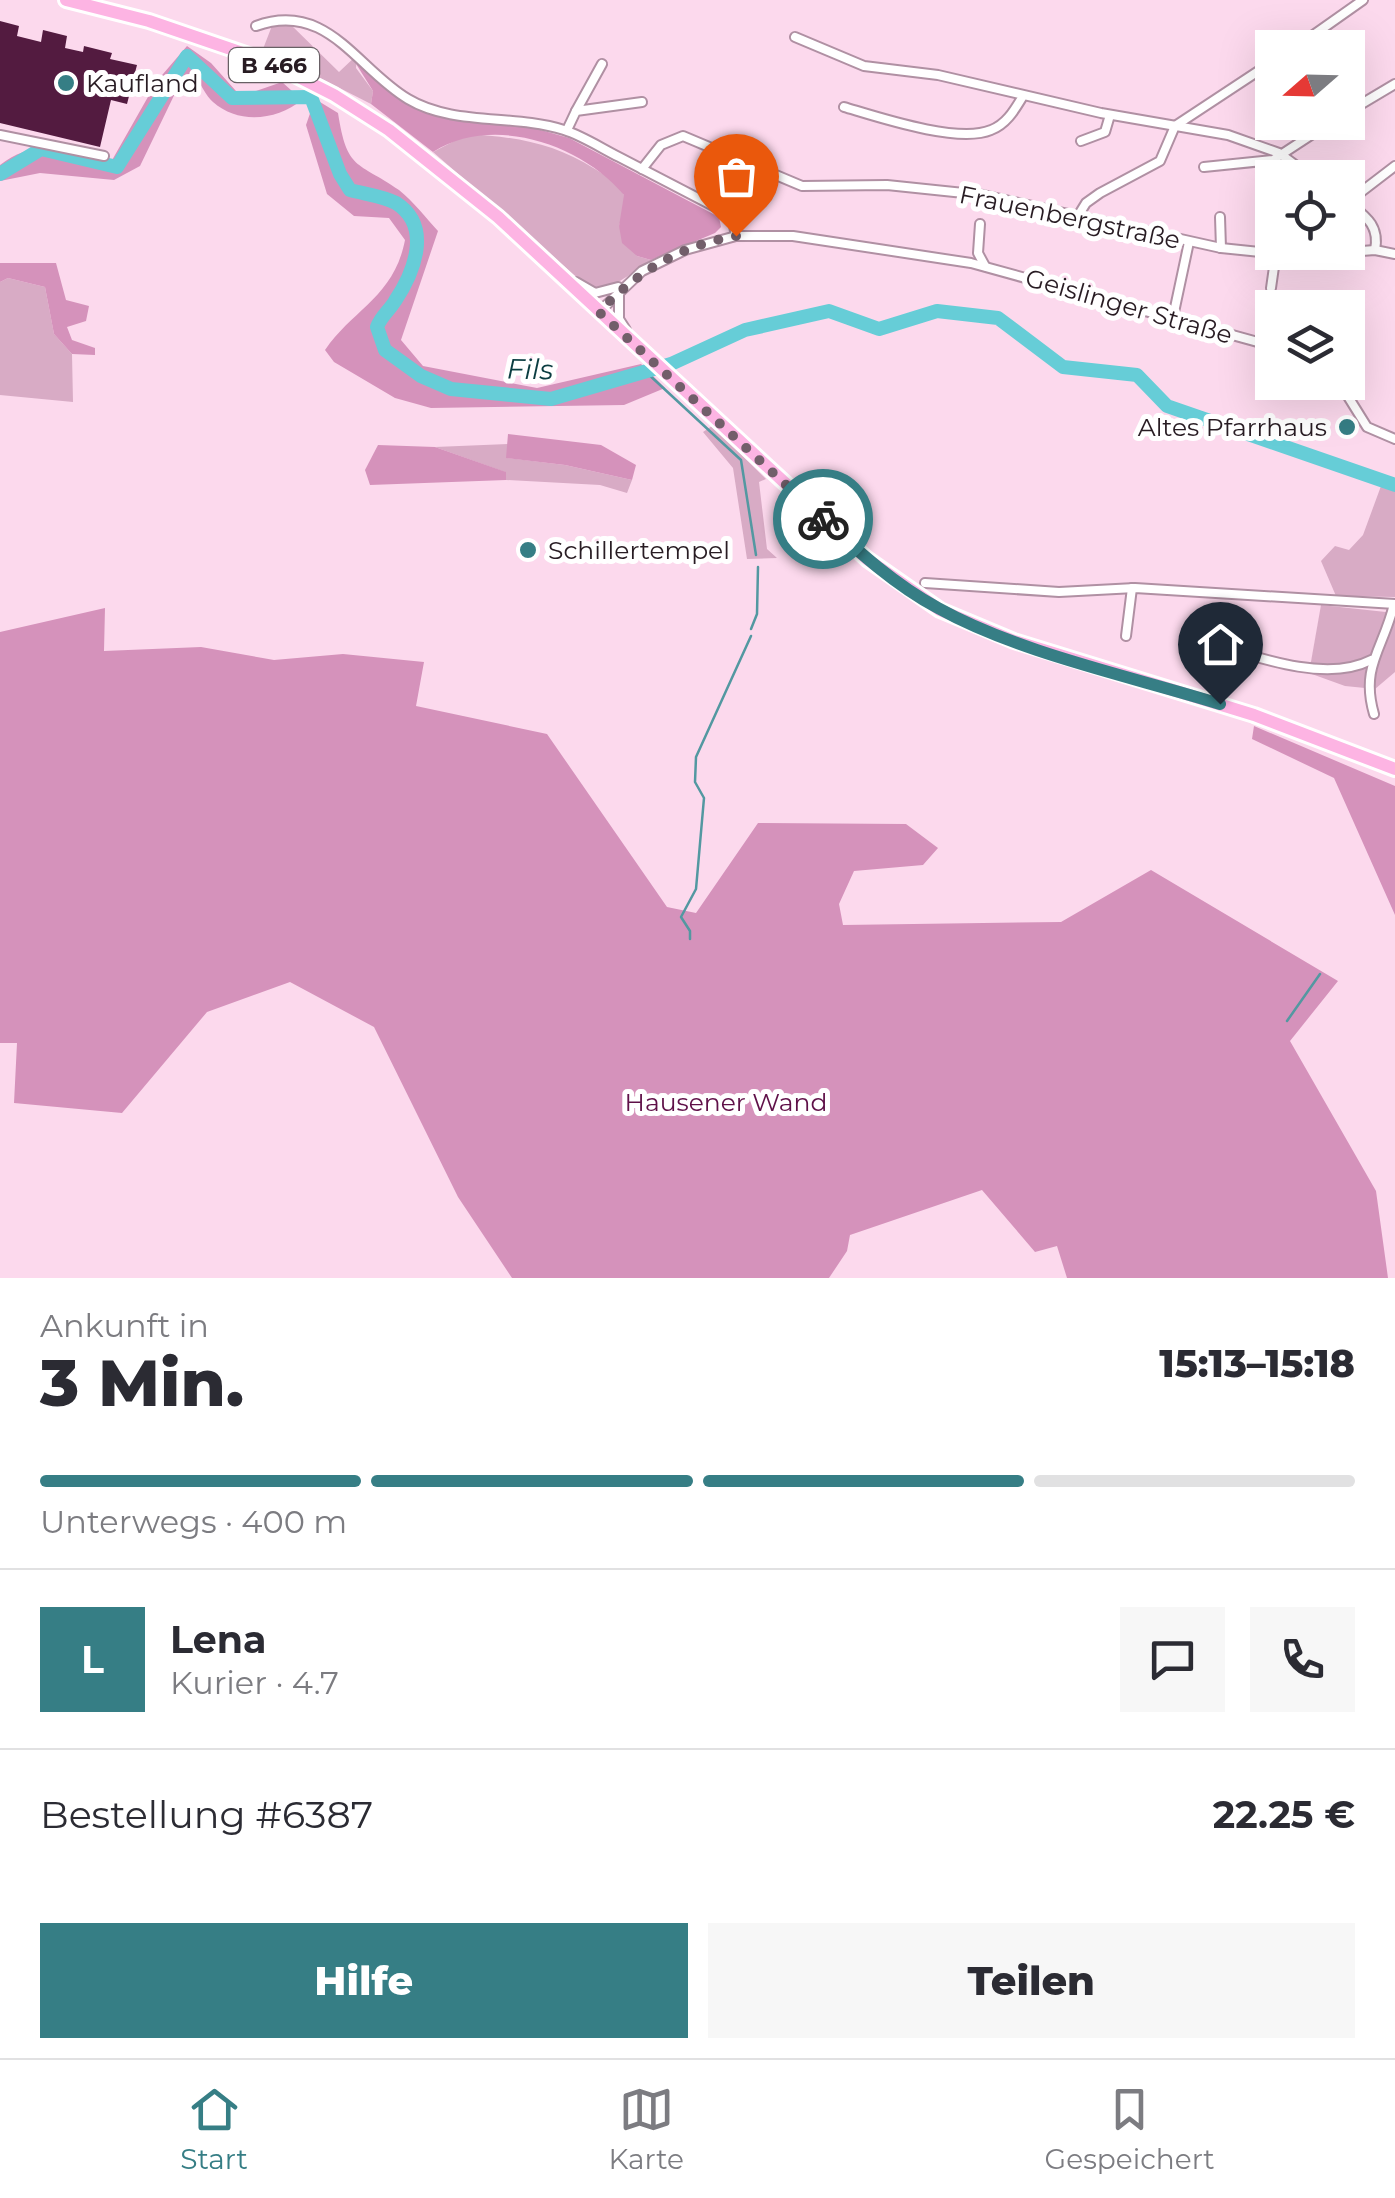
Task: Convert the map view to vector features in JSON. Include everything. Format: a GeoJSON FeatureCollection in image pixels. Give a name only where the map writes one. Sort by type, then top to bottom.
{"type":"FeatureCollection","features":[{"type":"Feature","properties":{"kind":"main road","name":"B 466"},"geometry":{"type":"LineString","coordinates":[[66,0],[149,20],[269,62],[334,94],[446,171],[867,559],[940,610],[1014,641],[1254,715],[1395,769]]}},
{"type":"Feature","properties":{"kind":"street"},"geometry":{"type":"LineString","coordinates":[[1320,30],[1363,0]]}},
{"type":"Feature","properties":{"kind":"street"},"geometry":{"type":"LineString","coordinates":[[256,26],[278,8]]}},
{"type":"Feature","properties":{"kind":"street"},"geometry":{"type":"LineString","coordinates":[[338,25],[388,82],[423,108],[567,130],[730,216],[736,236]]}},
{"type":"Feature","properties":{"kind":"street"},"geometry":{"type":"LineString","coordinates":[[795,38],[864,66],[938,74],[1110,115],[1228,135],[1288,160]]}},
{"type":"Feature","properties":{"kind":"street"},"geometry":{"type":"LineString","coordinates":[[567,130],[602,64]]}},
{"type":"Feature","properties":{"kind":"street"},"geometry":{"type":"LineString","coordinates":[[1078,216],[1086,203],[1100,193],[1160,161],[1175,126],[1255,73]]}},
{"type":"Feature","properties":{"kind":"street"},"geometry":{"type":"LineString","coordinates":[[1365,102],[1395,84]]}},
{"type":"Feature","properties":{"kind":"street"},"geometry":{"type":"LineString","coordinates":[[844,107],[974,135],[993,130],[1008,119],[1023,96]]}},
{"type":"Feature","properties":{"kind":"street"},"geometry":{"type":"LineString","coordinates":[[576,111],[642,102]]}},
{"type":"Feature","properties":{"kind":"street"},"geometry":{"type":"LineString","coordinates":[[1081,142],[1105,132],[1110,115]]}},
{"type":"Feature","properties":{"kind":"street"},"geometry":{"type":"LineString","coordinates":[[0,135],[104,156]]}},
{"type":"Feature","properties":{"kind":"street","name":"Frauenbergstraße"},"geometry":{"type":"LineString","coordinates":[[642,169],[662,145],[683,136],[802,186],[907,187],[983,195],[1189,242],[1255,251]]}},
{"type":"Feature","properties":{"kind":"street"},"geometry":{"type":"LineString","coordinates":[[1204,167],[1272,160],[1302,140]]}},
{"type":"Feature","properties":{"kind":"street"},"geometry":{"type":"LineString","coordinates":[[1365,189],[1395,166]]}},
{"type":"Feature","properties":{"kind":"street"},"geometry":{"type":"LineString","coordinates":[[1365,215],[1378,236],[1375,250]]}},
{"type":"Feature","properties":{"kind":"street","name":"Frauenbergstraße"},"geometry":{"type":"LineString","coordinates":[[1220,217],[1222,248]]}},
{"type":"Feature","properties":{"kind":"street"},"geometry":{"type":"LineString","coordinates":[[980,224],[978,253],[985,266]]}},
{"type":"Feature","properties":{"kind":"street","name":"Geislinger Straße"},"geometry":{"type":"LineString","coordinates":[[599,312],[649,267],[686,250],[736,236],[793,236],[985,266],[1255,341]]}},
{"type":"Feature","properties":{"kind":"street"},"geometry":{"type":"LineString","coordinates":[[1173,318],[1189,242]]}},
{"type":"Feature","properties":{"kind":"street","name":"Frauenbergstraße"},"geometry":{"type":"LineString","coordinates":[[1365,251],[1395,254]]}},
{"type":"Feature","properties":{"kind":"street","name":"Geislinger Straße"},"geometry":{"type":"LineString","coordinates":[[544,259],[595,293],[623,287]]}},
{"type":"Feature","properties":{"kind":"street"},"geometry":{"type":"LineString","coordinates":[[1270,288],[1273,270]]}},
{"type":"Feature","properties":{"kind":"street"},"geometry":{"type":"LineString","coordinates":[[623,287],[619,319],[632,343]]}},
{"type":"Feature","properties":{"kind":"street"},"geometry":{"type":"LineString","coordinates":[[1348,400],[1367,428],[1395,439]]}},
{"type":"Feature","properties":{"kind":"street"},"geometry":{"type":"LineString","coordinates":[[925,584],[1060,592],[1132,588],[1394,604],[1371,660],[1368,694],[1374,714]]}},
{"type":"Feature","properties":{"kind":"street"},"geometry":{"type":"LineString","coordinates":[[1126,636],[1132,588]]}},
{"type":"Feature","properties":{"kind":"street"},"geometry":{"type":"LineString","coordinates":[[1186,636],[1321,671],[1352,668],[1371,660]]}},
{"type":"Feature","properties":{"kind":"shaded area"},"geometry":{"type":"Polygon","coordinates":[[[275,18],[288,22],[339,72],[357,55],[356,68],[373,91],[371,104],[263,49],[275,18]]]}},
{"type":"Feature","properties":{"kind":"shaded area"},"geometry":{"type":"Polygon","coordinates":[[[468,134],[549,147],[603,174],[624,195],[619,226],[637,256],[651,260],[614,284],[589,288],[433,152],[468,134]]]}},
{"type":"Feature","properties":{"kind":"shaded area"},"geometry":{"type":"Polygon","coordinates":[[[8,278],[45,287],[54,334],[72,354],[73,402],[0,395],[0,282],[8,278]]]}},
{"type":"Feature","properties":{"kind":"shaded area"},"geometry":{"type":"Polygon","coordinates":[[[712,426],[766,479],[759,482],[767,549],[777,558],[747,559],[733,468],[703,432],[712,426]]]}},
{"type":"Feature","properties":{"kind":"shaded area"},"geometry":{"type":"Polygon","coordinates":[[[508,444],[507,458],[565,465],[632,480],[627,493],[600,485],[506,480],[505,472],[435,447],[508,444]]]}},
{"type":"Feature","properties":{"kind":"shaded area"},"geometry":{"type":"Polygon","coordinates":[[[1381,486],[1395,491],[1395,597],[1336,596],[1321,561],[1335,546],[1349,550],[1363,535],[1381,486]]]}},
{"type":"Feature","properties":{"kind":"shaded area"},"geometry":{"type":"Polygon","coordinates":[[[1321,605],[1395,613],[1395,672],[1375,689],[1345,686],[1309,673],[1321,605]]]}},
{"type":"Feature","properties":{"kind":"green space"},"geometry":{"type":"Polygon","coordinates":[[[187,46],[211,63],[236,91],[256,91],[282,82],[302,100],[281,112],[246,117],[223,109],[210,99],[195,75],[181,81],[140,166],[114,180],[40,173],[0,181],[0,165],[32,150],[111,162],[157,81],[187,46]]]}},
{"type":"Feature","properties":{"kind":"green space"},"geometry":{"type":"Polygon","coordinates":[[[357,55],[404,102],[425,112],[523,125],[569,138],[719,217],[721,227],[651,260],[637,256],[622,243],[619,226],[624,195],[584,161],[535,140],[508,135],[457,141],[433,152],[371,104],[373,91],[353,59],[357,55]]]}},
{"type":"Feature","properties":{"kind":"green space"},"geometry":{"type":"Polygon","coordinates":[[[315,99],[338,113],[345,145],[356,162],[399,190],[438,231],[401,340],[423,366],[537,388],[641,364],[665,388],[624,405],[431,408],[395,398],[334,362],[325,350],[382,289],[400,259],[405,240],[389,218],[354,216],[327,194],[306,125],[315,99]]]}},
{"type":"Feature","properties":{"kind":"green space"},"geometry":{"type":"Polygon","coordinates":[[[0,263],[56,263],[66,300],[89,306],[86,321],[67,327],[72,340],[95,348],[95,355],[72,354],[54,334],[45,287],[8,278],[0,282],[0,263]]]}},
{"type":"Feature","properties":{"kind":"green space"},"geometry":{"type":"Polygon","coordinates":[[[508,434],[601,445],[636,465],[632,480],[565,465],[506,458],[508,434]]]}},
{"type":"Feature","properties":{"kind":"green space"},"geometry":{"type":"Polygon","coordinates":[[[378,445],[435,447],[506,472],[506,480],[370,485],[365,470],[378,445]]]}},
{"type":"Feature","properties":{"kind":"green space","name":"Hausener Wand"},"geometry":{"type":"Polygon","coordinates":[[[105,608],[104,651],[201,647],[274,660],[343,654],[424,662],[416,706],[547,734],[667,907],[696,913],[758,823],[906,824],[938,848],[923,865],[854,871],[839,904],[843,925],[1061,922],[1151,870],[1338,981],[1290,1041],[1376,1191],[1388,1278],[1067,1278],[1057,1246],[1035,1252],[982,1190],[850,1235],[847,1251],[829,1278],[512,1278],[458,1197],[374,1027],[290,982],[207,1012],[122,1113],[14,1103],[17,1043],[0,1043],[0,632],[105,608]]]}},
{"type":"Feature","properties":{"kind":"green space"},"geometry":{"type":"Polygon","coordinates":[[[1254,726],[1395,786],[1395,915],[1334,778],[1252,739],[1254,726]]]}},
{"type":"Feature","properties":{"kind":"building","name":"Kaufland"},"geometry":{"type":"Polygon","coordinates":[[[0,21],[19,26],[17,36],[41,42],[43,30],[67,36],[65,48],[83,52],[84,46],[112,53],[110,59],[137,65],[127,104],[111,100],[100,147],[0,123],[0,21]]]}},
{"type":"Feature","properties":{"kind":"waterway","name":"Fils"},"geometry":{"type":"LineString","coordinates":[[0,174],[41,149],[117,167],[187,56],[232,98],[311,97],[340,174],[350,190],[396,203],[407,213],[417,236],[414,263],[377,327],[385,350],[421,376],[451,389],[551,399],[671,364],[745,330],[829,311],[879,329],[937,311],[998,318],[1063,367],[1137,375],[1167,406],[1395,485]]}},
{"type":"Feature","properties":{"kind":"waterway"},"geometry":{"type":"LineString","coordinates":[[646,372],[741,460],[756,555]]}},
{"type":"Feature","properties":{"kind":"waterway"},"geometry":{"type":"LineString","coordinates":[[751,629],[757,614],[758,567]]}},
{"type":"Feature","properties":{"kind":"waterway"},"geometry":{"type":"LineString","coordinates":[[690,939],[690,931],[681,917],[696,889],[704,798],[695,782],[696,757],[751,636]]}},
{"type":"Feature","properties":{"kind":"waterway"},"geometry":{"type":"LineString","coordinates":[[1287,1021],[1320,974]]}},
{"type":"Feature","properties":{"kind":"way so far"},"geometry":{"type":"LineString","coordinates":[[736,236],[714,240],[649,267],[626,283],[599,312],[823,519]]}},
{"type":"Feature","properties":{"kind":"place","name":"Kaufland"},"geometry":{"type":"Point","coordinates":[66,83]}},
{"type":"Feature","properties":{"kind":"place","name":"Altes Pfarrhaus"},"geometry":{"type":"Point","coordinates":[1347,427]}},
{"type":"Feature","properties":{"kind":"place","name":"Schillertempel"},"geometry":{"type":"Point","coordinates":[528,550]}},
{"type":"Feature","properties":{"kind":"route"},"geometry":{"type":"LineString","coordinates":[[823,519],[896,581],[959,619],[1014,641],[1220,704]]}}]}
